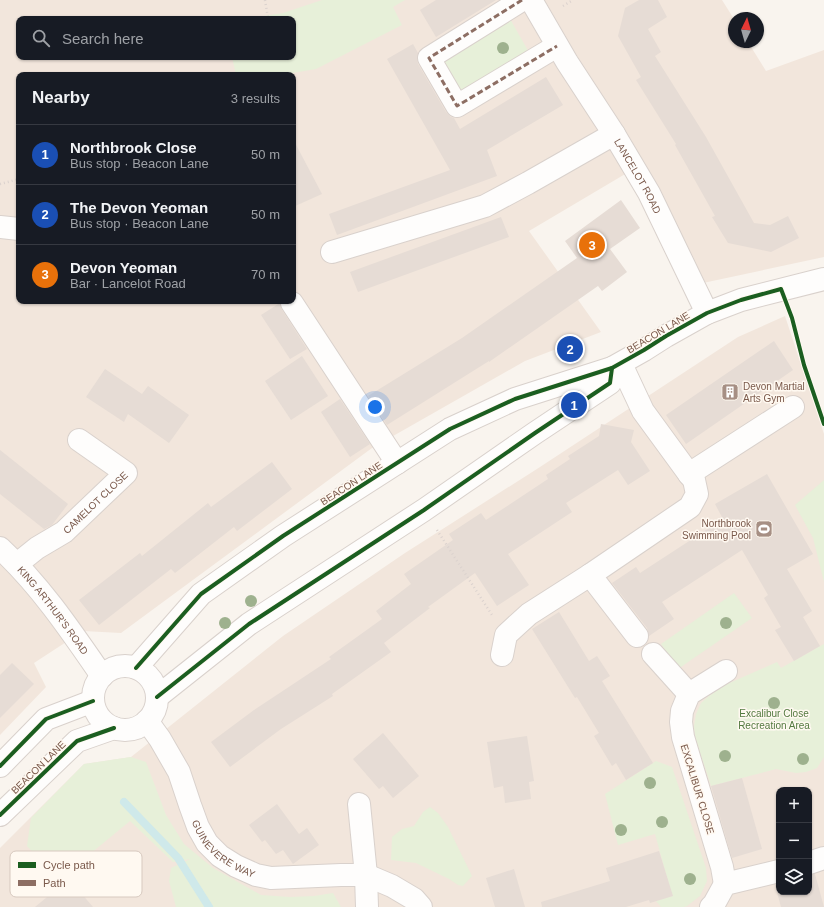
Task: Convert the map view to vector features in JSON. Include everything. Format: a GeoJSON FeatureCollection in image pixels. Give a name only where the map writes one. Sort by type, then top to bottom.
{"type":"FeatureCollection","features":[{"type":"Feature","properties":{"kind":"street"},"geometry":{"type":"LineString","coordinates":[[522,0],[429,58],[457,106],[557,46]]}},
{"type":"Feature","properties":{"kind":"street","name":"LANCELOT ROAD"},"geometry":{"type":"LineString","coordinates":[[531,0],[557,46],[614,134],[649,193],[707,313]]}},
{"type":"Feature","properties":{"kind":"street"},"geometry":{"type":"LineString","coordinates":[[332,252],[486,206],[614,134]]}},
{"type":"Feature","properties":{"kind":"street"},"geometry":{"type":"LineString","coordinates":[[0,227],[16,229]]}},
{"type":"Feature","properties":{"kind":"street","name":"BEACON LANE"},"geometry":{"type":"LineString","coordinates":[[136,668],[201,594],[283,536],[450,429],[515,399],[616,366],[707,313],[741,300],[824,279]]}},
{"type":"Feature","properties":{"kind":"street","name":"BEACON LANE"},"geometry":{"type":"LineString","coordinates":[[293,304],[397,463]]}},
{"type":"Feature","properties":{"kind":"street"},"geometry":{"type":"LineString","coordinates":[[504,645],[529,614],[590,575],[690,507],[697,494],[694,480],[643,411],[616,366]]}},
{"type":"Feature","properties":{"kind":"street"},"geometry":{"type":"LineString","coordinates":[[157,697],[249,624],[424,510],[610,383],[616,366]]}},
{"type":"Feature","properties":{"kind":"street"},"geometry":{"type":"LineString","coordinates":[[689,474],[793,407]]}},
{"type":"Feature","properties":{"kind":"street","name":"CAMELOT CLOSE"},"geometry":{"type":"LineString","coordinates":[[17,564],[37,548],[64,532],[126,473],[80,440]]}},
{"type":"Feature","properties":{"kind":"street","name":"KING ARTHUR'S ROAD"},"geometry":{"type":"LineString","coordinates":[[0,548],[17,564],[63,619],[102,676]]}},
{"type":"Feature","properties":{"kind":"street"},"geometry":{"type":"LineString","coordinates":[[590,575],[636,636]]}},
{"type":"Feature","properties":{"kind":"street"},"geometry":{"type":"LineString","coordinates":[[653,654],[689,694],[726,670]]}},
{"type":"Feature","properties":{"kind":"street"},"geometry":{"type":"LineString","coordinates":[[127,666],[136,668],[144,673],[151,680],[157,697],[156,706],[147,720],[140,726],[123,730],[106,724],[95,710],[93,701],[96,683],[102,676],[109,670],[127,666]]}},
{"type":"Feature","properties":{"kind":"street","name":"EXCALIBUR CLOSE"},"geometry":{"type":"LineString","coordinates":[[689,694],[682,711],[681,722],[683,737],[722,867],[725,884]]}},
{"type":"Feature","properties":{"kind":"street"},"geometry":{"type":"LineString","coordinates":[[0,766],[46,719],[93,701]]}},
{"type":"Feature","properties":{"kind":"street","name":"GUINEVERE WAY"},"geometry":{"type":"LineString","coordinates":[[147,720],[179,772],[198,827],[207,843],[220,856],[236,866],[256,875],[271,878],[366,875],[392,886],[414,899],[421,907]]}},
{"type":"Feature","properties":{"kind":"street","name":"BEACON LANE"},"geometry":{"type":"LineString","coordinates":[[0,815],[77,741],[114,728]]}},
{"type":"Feature","properties":{"kind":"street"},"geometry":{"type":"LineString","coordinates":[[359,804],[368,907]]}},
{"type":"Feature","properties":{"kind":"street"},"geometry":{"type":"LineString","coordinates":[[812,862],[824,858]]}},
{"type":"Feature","properties":{"kind":"street"},"geometry":{"type":"LineString","coordinates":[[711,907],[725,884],[776,872]]}},
{"type":"Feature","properties":{"kind":"path"},"geometry":{"type":"LineString","coordinates":[[265,0],[268,16]]}},
{"type":"Feature","properties":{"kind":"path"},"geometry":{"type":"LineString","coordinates":[[0,184],[16,181]]}},
{"type":"Feature","properties":{"kind":"path"},"geometry":{"type":"LineString","coordinates":[[424,510],[504,645]]}},
{"type":"Feature","properties":{"kind":"shaded area"},"geometry":{"type":"Polygon","coordinates":[[[0,0],[722,0],[730,12],[728,12],[728,48],[752,48],[766,71],[824,50],[824,257],[703,283],[637,167],[529,231],[601,332],[525,361],[372,448],[121,633],[83,631],[34,663],[46,687],[0,735],[0,0]]]}},
{"type":"Feature","properties":{"kind":"shaded area"},"geometry":{"type":"Polygon","coordinates":[[[785,316],[824,434],[824,907],[0,907],[0,848],[84,764],[131,757],[283,636],[405,553],[540,467],[738,337],[785,316]]]}},
{"type":"Feature","properties":{"kind":"green space"},"geometry":{"type":"Polygon","coordinates":[[[322,0],[405,0],[393,7],[402,25],[316,69],[296,72],[235,72],[233,60],[296,60],[296,16],[264,16],[283,13],[322,0]]]}},
{"type":"Feature","properties":{"kind":"green space"},"geometry":{"type":"Polygon","coordinates":[[[509,17],[531,56],[458,99],[435,59],[509,17]]]}},
{"type":"Feature","properties":{"kind":"green space"},"geometry":{"type":"Polygon","coordinates":[[[824,480],[824,582],[813,538],[795,505],[824,480]]]}},
{"type":"Feature","properties":{"kind":"green space"},"geometry":{"type":"Polygon","coordinates":[[[734,593],[752,618],[678,669],[661,644],[734,593]]]}},
{"type":"Feature","properties":{"kind":"green space","name":"Excalibur Close Recreation Area"},"geometry":{"type":"Polygon","coordinates":[[[824,644],[824,757],[817,768],[806,772],[796,773],[776,769],[711,786],[695,737],[694,726],[696,714],[701,703],[725,685],[777,662],[781,668],[824,644]]]}},
{"type":"Feature","properties":{"kind":"green space"},"geometry":{"type":"Polygon","coordinates":[[[131,757],[146,762],[166,815],[184,844],[213,868],[261,895],[290,897],[314,896],[333,893],[341,907],[176,907],[169,881],[171,868],[190,859],[173,862],[130,821],[94,851],[32,851],[27,846],[31,818],[84,764],[131,757]]]}},
{"type":"Feature","properties":{"kind":"green space"},"geometry":{"type":"Polygon","coordinates":[[[656,761],[672,767],[706,868],[707,881],[700,896],[684,907],[661,907],[656,901],[672,896],[655,834],[618,845],[605,794],[656,761]]]}},
{"type":"Feature","properties":{"kind":"green space"},"geometry":{"type":"Polygon","coordinates":[[[430,807],[438,813],[448,827],[472,876],[463,886],[458,885],[416,863],[391,860],[392,837],[402,829],[414,826],[423,812],[430,807]]]}},
{"type":"Feature","properties":{"kind":"building"},"geometry":{"type":"Polygon","coordinates":[[[436,0],[496,0],[436,37],[420,10],[436,0]]]}},
{"type":"Feature","properties":{"kind":"building"},"geometry":{"type":"Polygon","coordinates":[[[639,0],[658,0],[667,17],[648,29],[661,52],[655,56],[706,137],[754,223],[770,225],[788,216],[799,238],[771,252],[728,243],[712,217],[715,216],[675,145],[676,144],[636,80],[641,77],[618,36],[625,8],[639,0]]]}},
{"type":"Feature","properties":{"kind":"building"},"geometry":{"type":"Polygon","coordinates":[[[413,44],[418,53],[418,64],[446,112],[454,118],[460,129],[546,77],[563,105],[487,150],[497,176],[337,235],[329,214],[450,170],[387,59],[413,44]]]}},
{"type":"Feature","properties":{"kind":"building"},"geometry":{"type":"Polygon","coordinates":[[[296,145],[322,194],[296,206],[296,145]]]}},
{"type":"Feature","properties":{"kind":"building"},"geometry":{"type":"Polygon","coordinates":[[[621,200],[640,228],[610,249],[627,272],[602,291],[598,286],[489,362],[387,425],[368,396],[462,338],[577,258],[565,241],[621,200]]]}},
{"type":"Feature","properties":{"kind":"building"},"geometry":{"type":"Polygon","coordinates":[[[501,217],[509,237],[358,292],[350,272],[501,217]]]}},
{"type":"Feature","properties":{"kind":"building"},"geometry":{"type":"Polygon","coordinates":[[[280,304],[282,310],[307,349],[290,359],[261,315],[280,304]]]}},
{"type":"Feature","properties":{"kind":"building","name":"Devon Martial Arts Gym"},"geometry":{"type":"Polygon","coordinates":[[[774,341],[793,370],[686,444],[666,415],[774,341]]]}},
{"type":"Feature","properties":{"kind":"building"},"geometry":{"type":"Polygon","coordinates":[[[302,356],[328,396],[291,420],[265,381],[302,356]]]}},
{"type":"Feature","properties":{"kind":"building"},"geometry":{"type":"Polygon","coordinates":[[[105,369],[142,394],[148,386],[189,415],[169,443],[128,414],[124,422],[86,397],[105,369]]]}},
{"type":"Feature","properties":{"kind":"building"},"geometry":{"type":"Polygon","coordinates":[[[340,399],[370,444],[350,457],[321,412],[340,399]]]}},
{"type":"Feature","properties":{"kind":"building"},"geometry":{"type":"Polygon","coordinates":[[[601,424],[634,430],[631,442],[650,471],[628,485],[618,470],[566,503],[572,512],[508,554],[529,585],[497,606],[475,573],[428,607],[430,608],[384,643],[391,652],[332,694],[333,696],[281,729],[230,767],[211,742],[254,710],[331,659],[329,657],[382,619],[376,611],[411,584],[404,574],[453,540],[449,534],[481,513],[486,520],[548,479],[546,475],[570,459],[568,456],[599,436],[601,424]]]}},
{"type":"Feature","properties":{"kind":"building"},"geometry":{"type":"Polygon","coordinates":[[[0,450],[68,504],[52,525],[44,529],[0,494],[0,450]]]}},
{"type":"Feature","properties":{"kind":"building"},"geometry":{"type":"Polygon","coordinates":[[[272,462],[292,489],[237,531],[234,527],[175,573],[171,569],[99,625],[79,600],[140,553],[142,556],[208,503],[211,507],[272,462]]]}},
{"type":"Feature","properties":{"kind":"building"},"geometry":{"type":"Polygon","coordinates":[[[767,474],[813,554],[787,569],[812,611],[803,617],[820,646],[794,661],[775,630],[781,627],[764,598],[768,595],[742,550],[662,602],[674,619],[649,636],[647,628],[612,583],[636,567],[640,573],[723,519],[715,504],[767,474]]]}},
{"type":"Feature","properties":{"kind":"building"},"geometry":{"type":"Polygon","coordinates":[[[559,612],[589,661],[597,656],[610,676],[602,681],[653,763],[626,780],[616,763],[612,766],[594,736],[599,733],[577,697],[575,698],[532,629],[559,612]]]}},
{"type":"Feature","properties":{"kind":"building"},"geometry":{"type":"Polygon","coordinates":[[[12,663],[34,684],[0,718],[0,675],[12,663]]]}},
{"type":"Feature","properties":{"kind":"building"},"geometry":{"type":"Polygon","coordinates":[[[383,733],[419,776],[393,798],[383,786],[379,789],[353,759],[383,733]]]}},
{"type":"Feature","properties":{"kind":"building"},"geometry":{"type":"Polygon","coordinates":[[[527,736],[534,781],[529,782],[531,799],[505,803],[503,786],[494,788],[487,742],[527,736]]]}},
{"type":"Feature","properties":{"kind":"building"},"geometry":{"type":"Polygon","coordinates":[[[742,778],[762,849],[732,858],[711,786],[742,778]]]}},
{"type":"Feature","properties":{"kind":"building"},"geometry":{"type":"Polygon","coordinates":[[[277,804],[299,834],[307,828],[319,845],[293,864],[283,850],[276,854],[265,840],[262,842],[249,825],[277,804]]]}},
{"type":"Feature","properties":{"kind":"building"},"geometry":{"type":"Polygon","coordinates":[[[659,851],[673,896],[650,903],[649,900],[626,907],[542,907],[541,902],[610,881],[606,868],[659,851]]]}},
{"type":"Feature","properties":{"kind":"building"},"geometry":{"type":"Polygon","coordinates":[[[514,869],[525,907],[495,907],[486,878],[514,869]]]}},
{"type":"Feature","properties":{"kind":"building"},"geometry":{"type":"Polygon","coordinates":[[[812,874],[815,874],[824,907],[781,907],[778,895],[812,895],[812,874]]]}},
{"type":"Feature","properties":{"kind":"building"},"geometry":{"type":"Polygon","coordinates":[[[47,897],[84,897],[93,907],[35,907],[47,897]]]}},
{"type":"Feature","properties":{"kind":"waterway"},"geometry":{"type":"LineString","coordinates":[[124,802],[178,858],[209,907]]}},
{"type":"Feature","properties":{"kind":"marked path"},"geometry":{"type":"LineString","coordinates":[[522,0],[429,58],[457,106],[557,46]]}},
{"type":"Feature","properties":{"kind":"cycle path"},"geometry":{"type":"LineString","coordinates":[[136,668],[201,594],[283,536],[450,429],[515,399],[612,368],[707,313],[741,300],[781,289],[792,318],[804,365],[824,424]]}},
{"type":"Feature","properties":{"kind":"cycle path"},"geometry":{"type":"LineString","coordinates":[[157,697],[249,624],[424,510],[610,383],[612,368]]}},
{"type":"Feature","properties":{"kind":"cycle path"},"geometry":{"type":"LineString","coordinates":[[0,766],[46,719],[93,701]]}},
{"type":"Feature","properties":{"kind":"cycle path"},"geometry":{"type":"LineString","coordinates":[[0,815],[77,741],[114,728]]}},
{"type":"Feature","properties":{"kind":"place","name":"Devon Yeoman"},"geometry":{"type":"Point","coordinates":[592,245]}},
{"type":"Feature","properties":{"kind":"place","name":"The Devon Yeoman"},"geometry":{"type":"Point","coordinates":[570,349]}},
{"type":"Feature","properties":{"kind":"place","name":"Devon Martial Arts Gym"},"geometry":{"type":"Point","coordinates":[730,392]}},
{"type":"Feature","properties":{"kind":"place","name":"Northbrook Close"},"geometry":{"type":"Point","coordinates":[574,405]}},
{"type":"Feature","properties":{"kind":"place","name":"Northbrook Swimming Pool"},"geometry":{"type":"Point","coordinates":[764,529]}}]}
